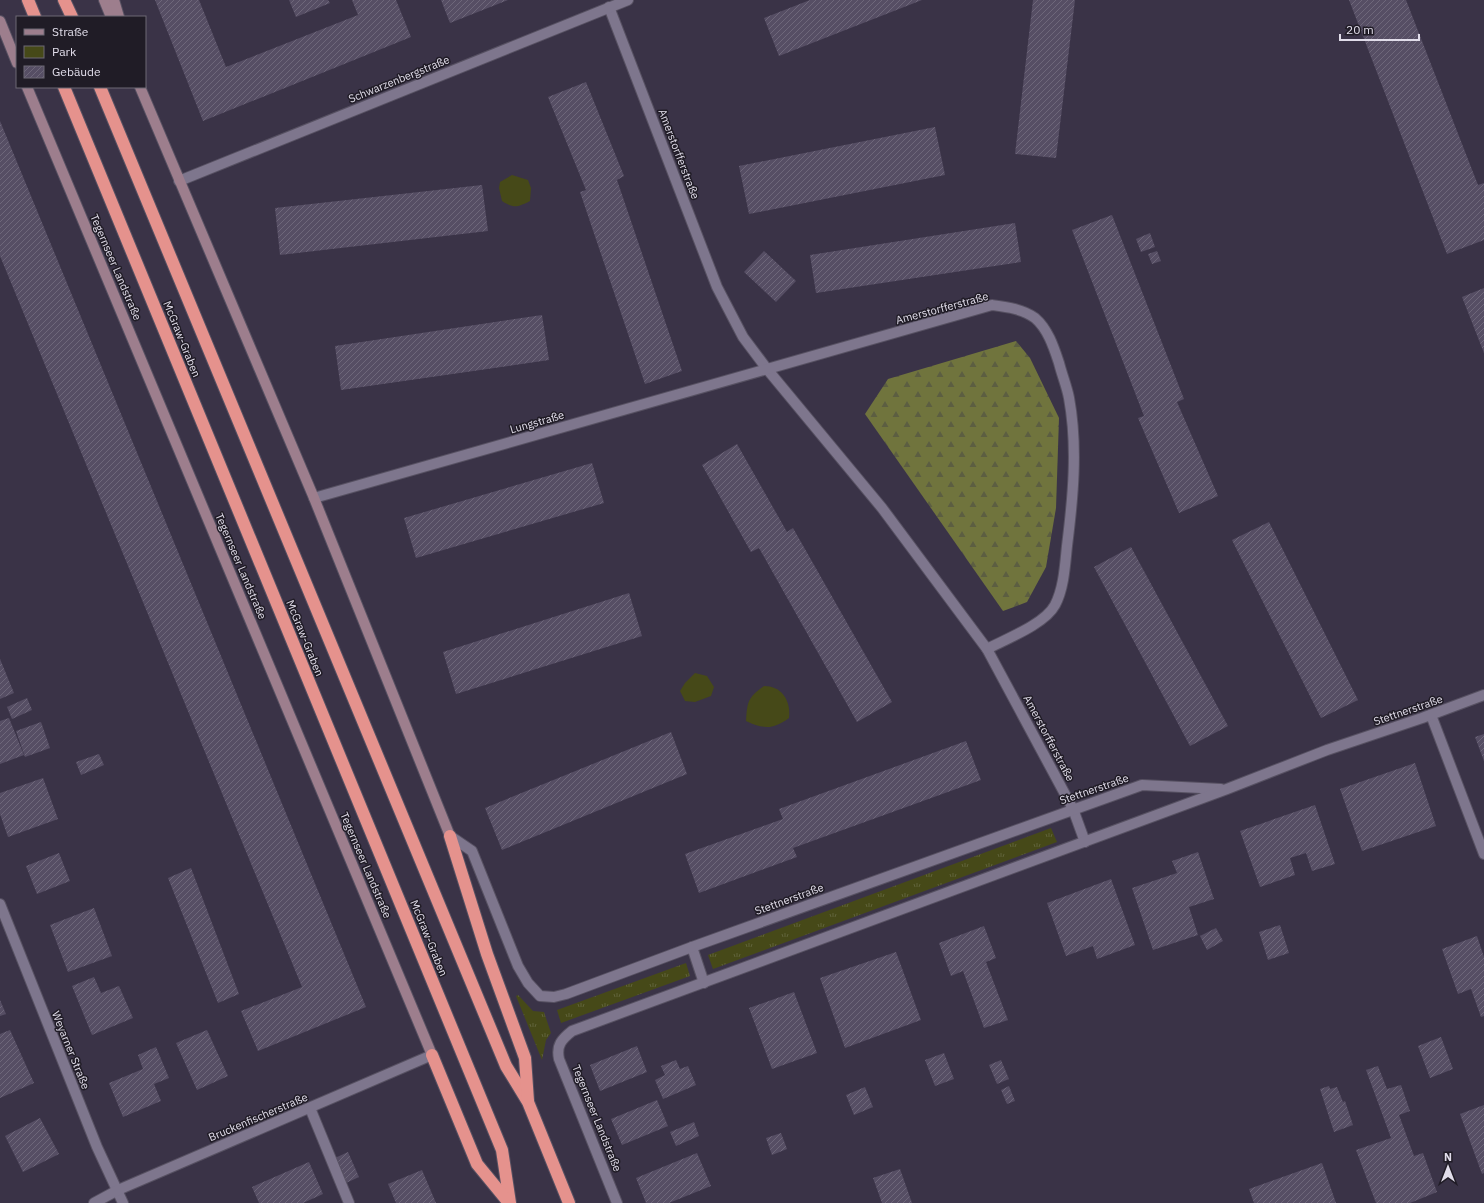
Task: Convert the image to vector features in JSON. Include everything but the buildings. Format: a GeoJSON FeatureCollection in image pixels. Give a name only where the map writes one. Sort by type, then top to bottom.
{"type":"FeatureCollection","features":[{"type":"Feature","properties":{"kind":"highway"},"geometry":{"type":"LineString","coordinates":[[28,0],[35,16]]}},
{"type":"Feature","properties":{"kind":"highway"},"geometry":{"type":"LineString","coordinates":[[64,0],[72,16]]}},
{"type":"Feature","properties":{"kind":"highway","name":"McGraw-Graben"},"geometry":{"type":"LineString","coordinates":[[64,88],[502,1150],[510,1203]]}},
{"type":"Feature","properties":{"kind":"highway","name":"McGraw-Graben"},"geometry":{"type":"LineString","coordinates":[[100,88],[506,1066],[528,1102]]}},
{"type":"Feature","properties":{"kind":"highway"},"geometry":{"type":"LineString","coordinates":[[450,836],[486,954],[525,1058],[528,1102],[569,1203]]}},
{"type":"Feature","properties":{"kind":"highway"},"geometry":{"type":"LineString","coordinates":[[432,1055],[476,1164],[510,1203]]}},
{"type":"Feature","properties":{"kind":"main road"},"geometry":{"type":"LineString","coordinates":[[104,0],[111,16]]}},
{"type":"Feature","properties":{"kind":"main road"},"geometry":{"type":"LineString","coordinates":[[114,0],[119,16]]}},
{"type":"Feature","properties":{"kind":"main road"},"geometry":{"type":"LineString","coordinates":[[0,21],[16,61]]}},
{"type":"Feature","properties":{"kind":"main road","name":"Tegernseer Landstraße"},"geometry":{"type":"LineString","coordinates":[[27,88],[432,1055]]}},
{"type":"Feature","properties":{"kind":"main road"},"geometry":{"type":"LineString","coordinates":[[140,88],[314,498],[450,836]]}},
{"type":"Feature","properties":{"kind":"street","name":"Schwarzenbergstraße"},"geometry":{"type":"LineString","coordinates":[[179,181],[628,0]]}},
{"type":"Feature","properties":{"kind":"street","name":"Amerstorfferstraße"},"geometry":{"type":"LineString","coordinates":[[609,7],[717,287],[743,337],[767,369],[882,508],[987,649],[1073,809],[1085,842]]}},
{"type":"Feature","properties":{"kind":"street","name":"Amerstorfferstraße"},"geometry":{"type":"LineString","coordinates":[[767,369],[992,305],[1024,312],[1036,319],[1048,334],[1055,351],[1069,398],[1073,433],[1074,470],[1072,509],[1060,590],[1054,606],[1040,622],[987,649]]}},
{"type":"Feature","properties":{"kind":"street","name":"Lungstraße"},"geometry":{"type":"LineString","coordinates":[[314,498],[767,369]]}},
{"type":"Feature","properties":{"kind":"street","name":"Stettnerstraße"},"geometry":{"type":"LineString","coordinates":[[560,1041],[572,1031],[1085,842],[1328,750],[1484,695]]}},
{"type":"Feature","properties":{"kind":"street"},"geometry":{"type":"LineString","coordinates":[[1432,714],[1484,854]]}},
{"type":"Feature","properties":{"kind":"street","name":"Stettnerstraße"},"geometry":{"type":"LineString","coordinates":[[450,836],[472,851],[518,966],[528,983],[540,996],[554,997],[566,994],[692,947],[1142,785],[1227,789]]}},
{"type":"Feature","properties":{"kind":"street","name":"Weyarner Straße"},"geometry":{"type":"LineString","coordinates":[[0,904],[97,1147],[123,1203]]}},
{"type":"Feature","properties":{"kind":"street"},"geometry":{"type":"LineString","coordinates":[[692,947],[704,983]]}},
{"type":"Feature","properties":{"kind":"street","name":"Tegernseer Landstraße"},"geometry":{"type":"LineString","coordinates":[[560,1041],[557,1050],[559,1059],[617,1203]]}},
{"type":"Feature","properties":{"kind":"street","name":"Bruckenfischerstraße"},"geometry":{"type":"LineString","coordinates":[[94,1203],[118,1190],[432,1055]]}},
{"type":"Feature","properties":{"kind":"street"},"geometry":{"type":"LineString","coordinates":[[310,1108],[349,1203]]}},
{"type":"Feature","properties":{"kind":"green space"},"geometry":{"type":"Polygon","coordinates":[[[512,175],[528,180],[531,188],[530,201],[522,205],[513,206],[502,201],[499,188],[500,182],[512,175]]]}},
{"type":"Feature","properties":{"kind":"green space"},"geometry":{"type":"Polygon","coordinates":[[[1016,341],[1030,358],[1059,418],[1056,508],[1046,567],[1027,602],[1003,611],[865,414],[888,379],[1016,341]]]}},
{"type":"Feature","properties":{"kind":"green space"},"geometry":{"type":"Polygon","coordinates":[[[695,673],[707,676],[714,687],[711,696],[695,702],[685,701],[680,691],[685,683],[695,673]]]}},
{"type":"Feature","properties":{"kind":"green space"},"geometry":{"type":"Polygon","coordinates":[[[764,686],[776,689],[787,700],[789,718],[778,725],[763,727],[746,721],[749,700],[764,686]]]}},
{"type":"Feature","properties":{"kind":"green space"},"geometry":{"type":"Polygon","coordinates":[[[1051,828],[1057,842],[713,969],[708,955],[1051,828]]]}},
{"type":"Feature","properties":{"kind":"green space"},"geometry":{"type":"Polygon","coordinates":[[[686,963],[690,976],[561,1023],[557,1010],[686,963]]]}},
{"type":"Feature","properties":{"kind":"green space"},"geometry":{"type":"Polygon","coordinates":[[[518,995],[533,1011],[544,1012],[551,1033],[546,1040],[542,1060],[516,996],[518,995]]]}}]}
